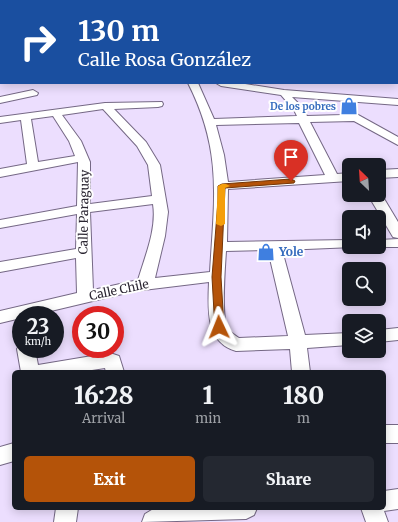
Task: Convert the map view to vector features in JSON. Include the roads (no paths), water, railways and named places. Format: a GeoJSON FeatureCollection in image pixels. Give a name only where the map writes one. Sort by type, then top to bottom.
{"type":"FeatureCollection","features":[{"type":"Feature","properties":{"kind":"street"},"geometry":{"type":"LineString","coordinates":[[194,84],[200,95],[210,122],[222,186],[216,277],[219,327],[224,336],[236,344],[298,343],[342,340]]}},
{"type":"Feature","properties":{"kind":"street"},"geometry":{"type":"LineString","coordinates":[[234,84],[284,93],[332,98],[398,102]]}},
{"type":"Feature","properties":{"kind":"street"},"geometry":{"type":"LineString","coordinates":[[1,94],[33,93]]}},
{"type":"Feature","properties":{"kind":"street"},"geometry":{"type":"LineString","coordinates":[[284,93],[288,99],[301,111],[303,120],[333,178]]}},
{"type":"Feature","properties":{"kind":"street"},"geometry":{"type":"LineString","coordinates":[[332,98],[336,104],[354,118],[398,142]]}},
{"type":"Feature","properties":{"kind":"street"},"geometry":{"type":"LineString","coordinates":[[0,120],[105,106],[158,104]]}},
{"type":"Feature","properties":{"kind":"street"},"geometry":{"type":"LineString","coordinates":[[105,106],[142,144],[154,165],[160,199],[158,236],[144,285]]}},
{"type":"Feature","properties":{"kind":"street","name":"Calle Paraguay"},"geometry":{"type":"LineString","coordinates":[[55,112],[75,141],[85,169],[83,252],[85,297]]}},
{"type":"Feature","properties":{"kind":"street"},"geometry":{"type":"LineString","coordinates":[[24,117],[29,132],[33,167]]}},
{"type":"Feature","properties":{"kind":"street"},"geometry":{"type":"LineString","coordinates":[[210,122],[354,118]]}},
{"type":"Feature","properties":{"kind":"street"},"geometry":{"type":"LineString","coordinates":[[0,173],[82,158]]}},
{"type":"Feature","properties":{"kind":"street"},"geometry":{"type":"LineString","coordinates":[[386,174],[398,173]]}},
{"type":"Feature","properties":{"kind":"street"},"geometry":{"type":"LineString","coordinates":[[222,186],[342,177]]}},
{"type":"Feature","properties":{"kind":"street"},"geometry":{"type":"LineString","coordinates":[[0,224],[84,209],[160,199]]}},
{"type":"Feature","properties":{"kind":"street"},"geometry":{"type":"LineString","coordinates":[[379,202],[398,241],[386,243]]}},
{"type":"Feature","properties":{"kind":"street"},"geometry":{"type":"LineString","coordinates":[[219,247],[342,244]]}},
{"type":"Feature","properties":{"kind":"street"},"geometry":{"type":"LineString","coordinates":[[274,246],[298,343],[301,370]]}},
{"type":"Feature","properties":{"kind":"street"},"geometry":{"type":"LineString","coordinates":[[0,267],[83,252]]}},
{"type":"Feature","properties":{"kind":"street","name":"Calle Chile"},"geometry":{"type":"LineString","coordinates":[[51,306],[85,297],[144,285],[184,278],[216,277]]}},
{"type":"Feature","properties":{"kind":"street","name":"Calle Chile"},"geometry":{"type":"LineString","coordinates":[[0,317],[12,315]]}},
{"type":"Feature","properties":{"kind":"street"},"geometry":{"type":"LineString","coordinates":[[386,335],[398,334]]}},
{"type":"Feature","properties":{"kind":"street"},"geometry":{"type":"LineString","coordinates":[[28,358],[30,370]]}},
{"type":"Feature","properties":{"kind":"street"},"geometry":{"type":"LineString","coordinates":[[50,370],[110,360],[113,362],[115,370]]}},
{"type":"Feature","properties":{"kind":"street"},"geometry":{"type":"LineString","coordinates":[[386,434],[398,434]]}},
{"type":"Feature","properties":{"kind":"street"},"geometry":{"type":"LineString","coordinates":[[0,456],[12,453]]}},
{"type":"Feature","properties":{"kind":"street"},"geometry":{"type":"LineString","coordinates":[[386,501],[398,499]]}},
{"type":"Feature","properties":{"kind":"street"},"geometry":{"type":"LineString","coordinates":[[65,522],[67,510]]}},
{"type":"Feature","properties":{"kind":"street"},"geometry":{"type":"LineString","coordinates":[[153,522],[159,517],[178,510]]}},
{"type":"Feature","properties":{"kind":"street"},"geometry":{"type":"LineString","coordinates":[[373,510],[377,522]]}},
{"type":"Feature","properties":{"kind":"place","name":"De los pobres"},"geometry":{"type":"Point","coordinates":[349,106]}},
{"type":"Feature","properties":{"kind":"place","name":"Yole"},"geometry":{"type":"Point","coordinates":[266,252]}}]}
